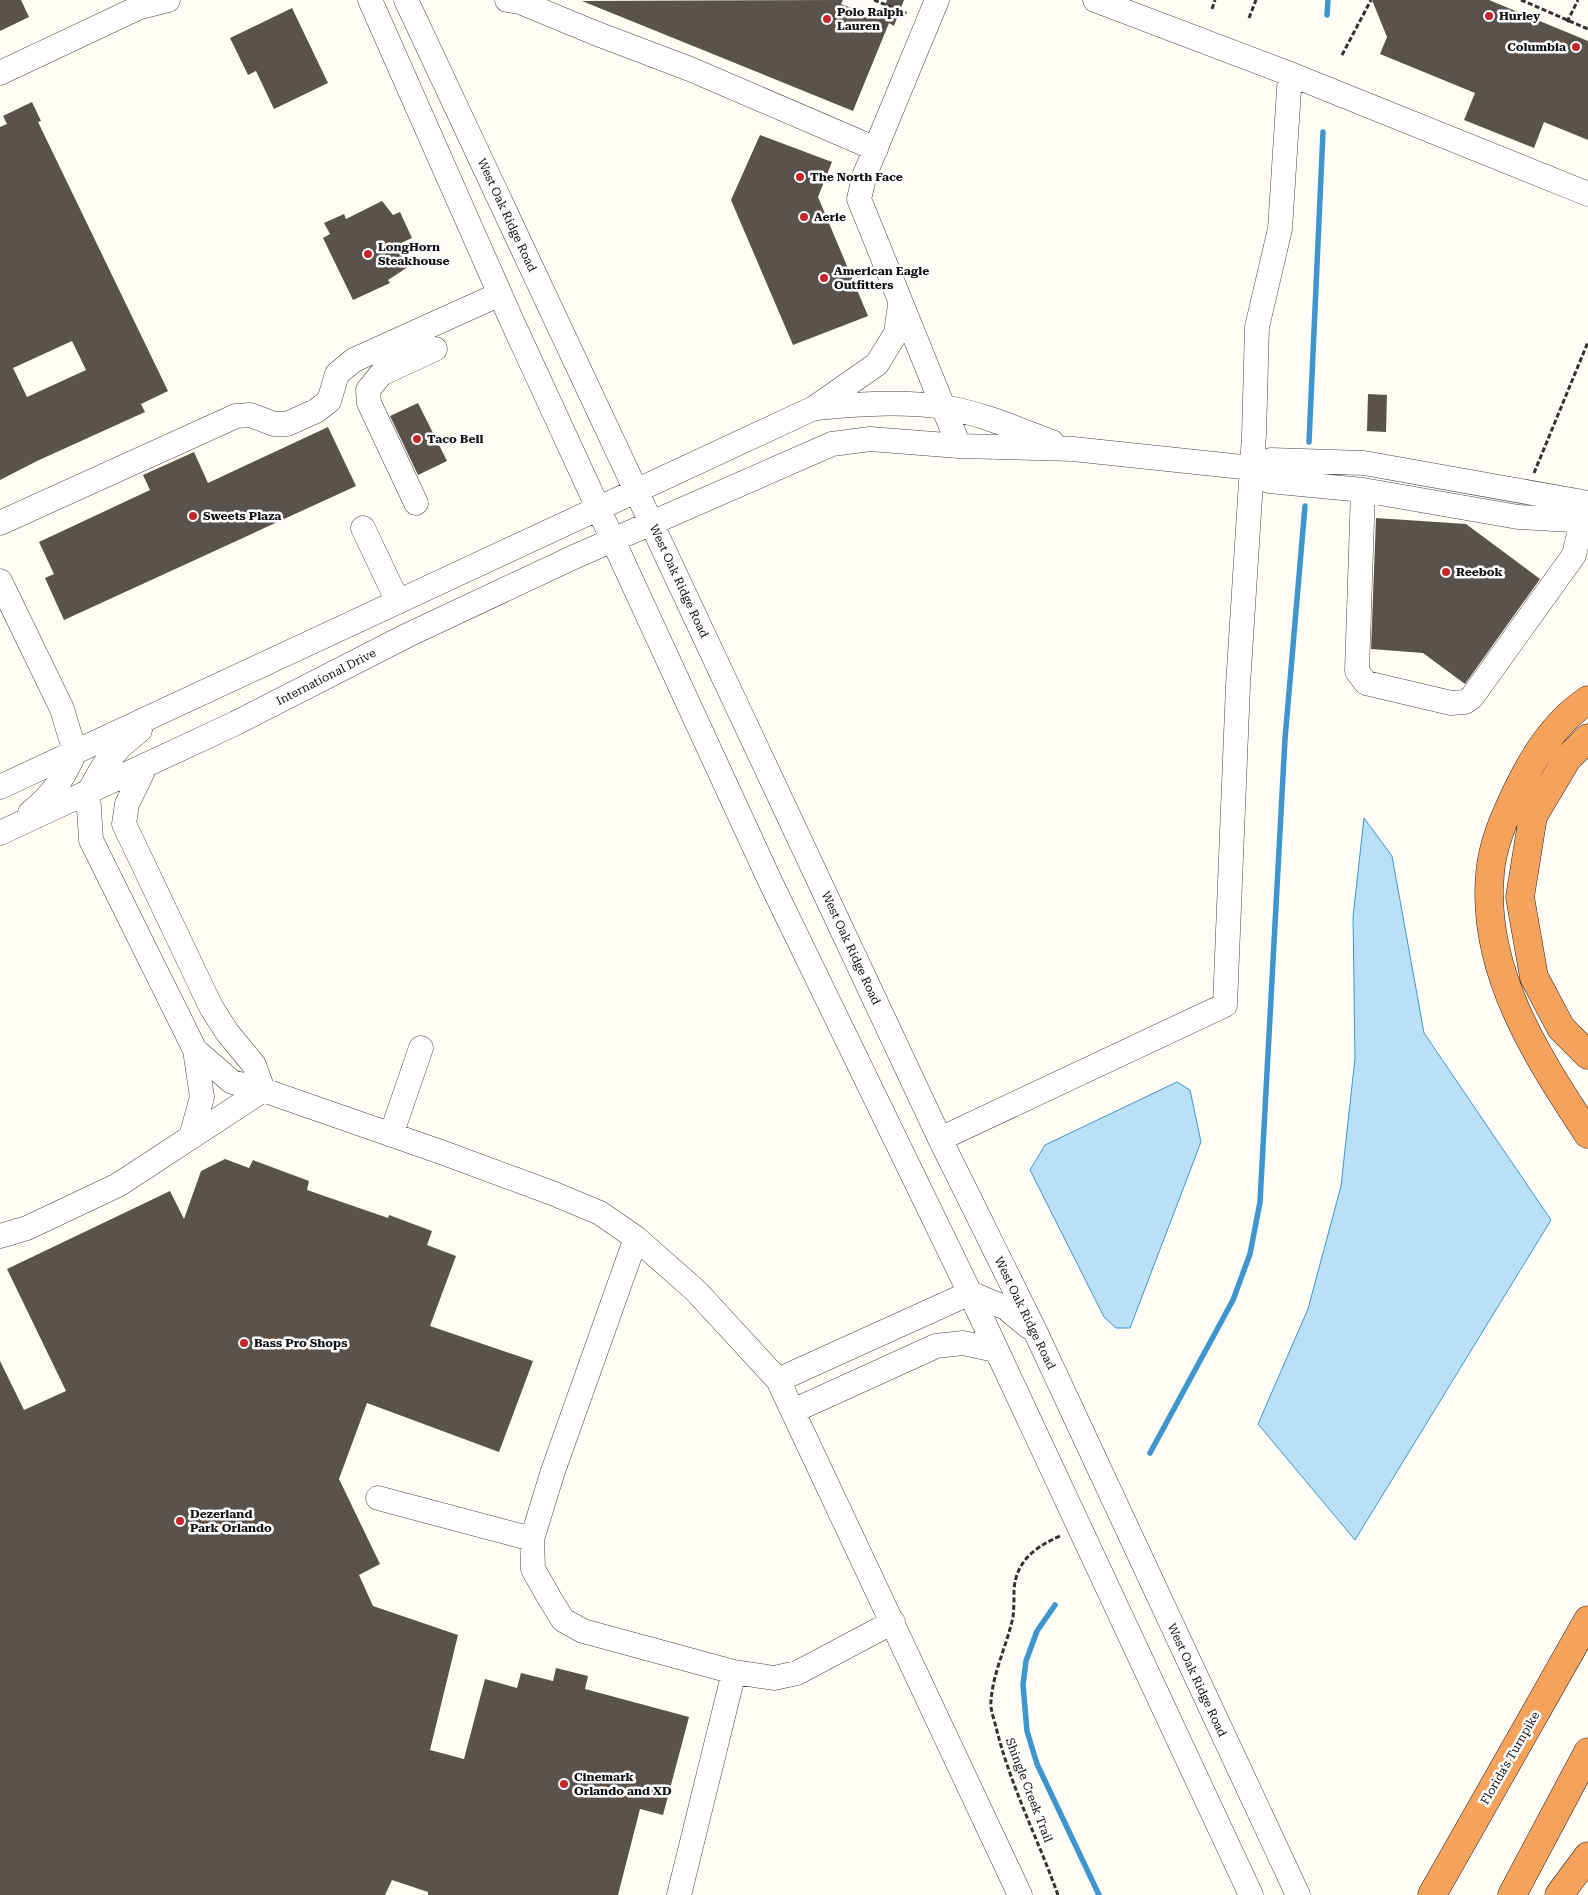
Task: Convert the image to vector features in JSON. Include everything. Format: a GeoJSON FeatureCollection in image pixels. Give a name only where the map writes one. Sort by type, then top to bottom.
{"type":"FeatureCollection","features":[{"type":"Feature","properties":{"kind":"highway"},"geometry":{"type":"LineString","coordinates":[[1588,700],[1554,731],[1524,776],[1503,820],[1490,873],[1491,927],[1506,988],[1534,1046],[1588,1134]]}},
{"type":"Feature","properties":{"kind":"highway"},"geometry":{"type":"LineString","coordinates":[[1588,738],[1567,759],[1533,816],[1520,897],[1534,977],[1561,1028],[1588,1055]]}},
{"type":"Feature","properties":{"kind":"highway","name":"Florida's Turnpike"},"geometry":{"type":"LineString","coordinates":[[1432,1895],[1588,1620]]}},
{"type":"Feature","properties":{"kind":"highway"},"geometry":{"type":"LineString","coordinates":[[1432,1895],[1588,1654]]}},
{"type":"Feature","properties":{"kind":"highway"},"geometry":{"type":"LineString","coordinates":[[1512,1895],[1588,1752]]}},
{"type":"Feature","properties":{"kind":"highway"},"geometry":{"type":"LineString","coordinates":[[1516,1895],[1588,1788]]}},
{"type":"Feature","properties":{"kind":"highway"},"geometry":{"type":"LineString","coordinates":[[1559,1895],[1588,1856]]}},
{"type":"Feature","properties":{"kind":"street"},"geometry":{"type":"LineString","coordinates":[[0,73],[144,3],[168,0]]}},
{"type":"Feature","properties":{"kind":"street"},"geometry":{"type":"LineString","coordinates":[[370,0],[612,541],[770,881],[970,1293],[1251,1895]]}},
{"type":"Feature","properties":{"kind":"street","name":"West Oak Ridge Road"},"geometry":{"type":"LineString","coordinates":[[406,0],[940,1139],[1036,1333],[1298,1895]]}},
{"type":"Feature","properties":{"kind":"street"},"geometry":{"type":"LineString","coordinates":[[507,0],[520,2],[595,33],[690,68],[876,149]]}},
{"type":"Feature","properties":{"kind":"street"},"geometry":{"type":"LineString","coordinates":[[937,0],[865,174],[859,199],[900,305],[959,446]]}},
{"type":"Feature","properties":{"kind":"street"},"geometry":{"type":"LineString","coordinates":[[1095,0],[1149,11],[1290,74],[1588,194]]}},
{"type":"Feature","properties":{"kind":"street"},"geometry":{"type":"LineString","coordinates":[[940,1139],[1225,1005],[1238,684],[1252,468],[1257,327],[1280,229],[1290,74]]}},
{"type":"Feature","properties":{"kind":"street"},"geometry":{"type":"LineString","coordinates":[[0,523],[236,416],[250,415],[274,424],[286,424],[316,411],[329,401],[337,374],[354,360],[500,294]]}},
{"type":"Feature","properties":{"kind":"street"},"geometry":{"type":"LineString","coordinates":[[0,787],[814,408],[877,364],[896,334],[900,305]]}},
{"type":"Feature","properties":{"kind":"street"},"geometry":{"type":"LineString","coordinates":[[416,503],[369,403],[368,390],[381,374],[435,349]]}},
{"type":"Feature","properties":{"kind":"street"},"geometry":{"type":"LineString","coordinates":[[814,408],[871,403],[943,407],[978,416],[1073,450],[1252,468],[1271,460],[1364,463],[1577,513]]}},
{"type":"Feature","properties":{"kind":"street","name":"International Drive"},"geometry":{"type":"LineString","coordinates":[[7,830],[236,723],[408,635],[612,541],[832,444],[870,439],[959,446],[1073,450]]}},
{"type":"Feature","properties":{"kind":"street"},"geometry":{"type":"LineString","coordinates":[[1252,468],[1269,481],[1363,490],[1518,517],[1577,513]]}},
{"type":"Feature","properties":{"kind":"street"},"geometry":{"type":"LineString","coordinates":[[1363,490],[1357,671],[1366,683],[1451,703],[1465,702],[1472,697],[1574,555],[1577,513]]}},
{"type":"Feature","properties":{"kind":"street"},"geometry":{"type":"LineString","coordinates":[[363,528],[398,602]]}},
{"type":"Feature","properties":{"kind":"street"},"geometry":{"type":"LineString","coordinates":[[0,581],[62,709],[75,752],[63,778],[46,800],[7,830]]}},
{"type":"Feature","properties":{"kind":"street"},"geometry":{"type":"LineString","coordinates":[[158,715],[121,746],[104,765],[88,793],[91,840],[195,1050],[202,1096],[191,1137]]}},
{"type":"Feature","properties":{"kind":"street"},"geometry":{"type":"LineString","coordinates":[[146,765],[127,804],[124,824],[211,1007],[227,1032],[254,1065],[263,1090]]}},
{"type":"Feature","properties":{"kind":"street"},"geometry":{"type":"LineString","coordinates":[[391,1135],[421,1048]]}},
{"type":"Feature","properties":{"kind":"street"},"geometry":{"type":"LineString","coordinates":[[195,1050],[232,1082],[263,1090],[391,1135],[568,1199],[600,1213],[636,1238],[696,1291],[778,1380],[1020,1895]]}},
{"type":"Feature","properties":{"kind":"street"},"geometry":{"type":"LineString","coordinates":[[0,1236],[26,1228],[118,1185],[263,1090]]}},
{"type":"Feature","properties":{"kind":"street"},"geometry":{"type":"LineString","coordinates":[[636,1238],[553,1472],[532,1539],[533,1569],[563,1620],[584,1631],[734,1672],[774,1678],[797,1673],[893,1622]]}},
{"type":"Feature","properties":{"kind":"street"},"geometry":{"type":"LineString","coordinates":[[778,1380],[970,1293],[1006,1308],[1036,1333]]}},
{"type":"Feature","properties":{"kind":"street"},"geometry":{"type":"LineString","coordinates":[[793,1411],[936,1346],[963,1343],[995,1350]]}},
{"type":"Feature","properties":{"kind":"street"},"geometry":{"type":"LineString","coordinates":[[378,1498],[532,1539]]}},
{"type":"Feature","properties":{"kind":"street"},"geometry":{"type":"LineString","coordinates":[[679,1895],[734,1672]]}},
{"type":"Feature","properties":{"kind":"path"},"geometry":{"type":"LineString","coordinates":[[874,0],[910,14],[913,7]]}},
{"type":"Feature","properties":{"kind":"path"},"geometry":{"type":"LineString","coordinates":[[1212,9],[1215,0]]}},
{"type":"Feature","properties":{"kind":"path"},"geometry":{"type":"LineString","coordinates":[[1249,18],[1256,0]]}},
{"type":"Feature","properties":{"kind":"path"},"geometry":{"type":"LineString","coordinates":[[1342,55],[1371,0]]}},
{"type":"Feature","properties":{"kind":"path"},"geometry":{"type":"LineString","coordinates":[[1521,0],[1567,22],[1588,29]]}},
{"type":"Feature","properties":{"kind":"path"},"geometry":{"type":"LineString","coordinates":[[1567,22],[1578,0]]}},
{"type":"Feature","properties":{"kind":"path"},"geometry":{"type":"LineString","coordinates":[[1534,474],[1588,342]]}},
{"type":"Feature","properties":{"kind":"path","name":"Shingle Creek Trail"},"geometry":{"type":"LineString","coordinates":[[1058,1895],[1002,1752],[991,1703],[996,1672],[1014,1611],[1014,1588],[1018,1568],[1028,1555],[1044,1543],[1060,1535]]}},
{"type":"Feature","properties":{"kind":"water"},"geometry":{"type":"Polygon","coordinates":[[[1364,818],[1392,856],[1424,1033],[1551,1220],[1355,1540],[1258,1424],[1308,1309],[1341,1186],[1355,1058],[1353,917],[1364,818]]]}},
{"type":"Feature","properties":{"kind":"water"},"geometry":{"type":"Polygon","coordinates":[[[1177,1082],[1190,1090],[1201,1142],[1130,1328],[1116,1328],[1104,1317],[1030,1170],[1045,1145],[1177,1082]]]}},
{"type":"Feature","properties":{"kind":"building"},"geometry":{"type":"Polygon","coordinates":[[[0,0],[21,0],[29,17],[0,31],[0,0]]]}},
{"type":"Feature","properties":{"kind":"building"},"geometry":{"type":"Polygon","coordinates":[[[843,0],[841,4],[879,19],[887,0],[904,0],[894,26],[889,23],[853,111],[582,1],[843,0]]]}},
{"type":"Feature","properties":{"kind":"building"},"geometry":{"type":"Polygon","coordinates":[[[1372,0],[1489,0],[1588,41],[1588,140],[1544,122],[1534,148],[1464,120],[1475,93],[1380,54],[1387,37],[1372,0]]]}},
{"type":"Feature","properties":{"kind":"building"},"geometry":{"type":"Polygon","coordinates":[[[292,8],[328,83],[274,109],[256,71],[248,75],[230,38],[292,8]]]}},
{"type":"Feature","properties":{"kind":"building"},"geometry":{"type":"Polygon","coordinates":[[[32,102],[41,121],[38,122],[168,391],[141,404],[145,412],[0,480],[0,127],[7,124],[3,116],[32,102]],[[72,341],[13,368],[27,397],[86,370],[72,341]]]}},
{"type":"Feature","properties":{"kind":"building"},"geometry":{"type":"Polygon","coordinates":[[[760,135],[832,162],[818,197],[868,316],[793,345],[731,200],[760,135]]]}},
{"type":"Feature","properties":{"kind":"building","name":"LongHorn Steakhouse"},"geometry":{"type":"Polygon","coordinates":[[[382,201],[393,215],[400,212],[412,238],[401,243],[411,265],[388,280],[390,283],[353,300],[323,238],[330,234],[324,223],[344,214],[346,219],[382,201]]]}},
{"type":"Feature","properties":{"kind":"building"},"geometry":{"type":"Polygon","coordinates":[[[1368,394],[1387,395],[1386,432],[1367,431],[1368,394]]]}},
{"type":"Feature","properties":{"kind":"building","name":"Taco Bell"},"geometry":{"type":"Polygon","coordinates":[[[418,403],[447,461],[418,475],[390,416],[418,403]]]}},
{"type":"Feature","properties":{"kind":"building","name":"Sweets Plaza"},"geometry":{"type":"Polygon","coordinates":[[[328,427],[356,486],[64,620],[45,578],[54,574],[39,542],[150,490],[143,475],[194,452],[208,483],[328,427]]]}},
{"type":"Feature","properties":{"kind":"building"},"geometry":{"type":"Polygon","coordinates":[[[1376,518],[1466,524],[1540,579],[1465,684],[1423,653],[1371,649],[1376,518]]]}},
{"type":"Feature","properties":{"kind":"building","name":"Dezerland Park Orlando"},"geometry":{"type":"Polygon","coordinates":[[[225,1159],[249,1168],[253,1160],[309,1181],[307,1190],[388,1218],[389,1215],[432,1231],[427,1245],[456,1256],[430,1326],[533,1361],[499,1452],[367,1403],[339,1479],[380,1564],[359,1575],[373,1606],[458,1635],[430,1750],[464,1759],[485,1679],[517,1688],[521,1673],[553,1681],[556,1668],[588,1676],[585,1689],[689,1717],[663,1815],[640,1809],[618,1895],[428,1895],[428,1892],[392,1880],[385,1895],[0,1895],[0,1361],[24,1410],[66,1391],[7,1269],[170,1191],[184,1219],[201,1171],[225,1159]]]}},
{"type":"Feature","properties":{"kind":"waterway"},"geometry":{"type":"LineString","coordinates":[[1327,15],[1328,0]]}},
{"type":"Feature","properties":{"kind":"waterway"},"geometry":{"type":"LineString","coordinates":[[1309,442],[1323,132]]}},
{"type":"Feature","properties":{"kind":"waterway"},"geometry":{"type":"LineString","coordinates":[[1150,1453],[1233,1300],[1250,1254],[1260,1202],[1285,739],[1305,506]]}},
{"type":"Feature","properties":{"kind":"waterway"},"geometry":{"type":"LineString","coordinates":[[1055,1605],[1037,1631],[1026,1661],[1023,1685],[1027,1731],[1037,1764],[1099,1895]]}},
{"type":"Feature","properties":{"kind":"place","name":"Hurley"},"geometry":{"type":"Point","coordinates":[1489,16]}},
{"type":"Feature","properties":{"kind":"place","name":"Polo Ralph Lauren"},"geometry":{"type":"Point","coordinates":[827,19]}},
{"type":"Feature","properties":{"kind":"place","name":"Columbia"},"geometry":{"type":"Point","coordinates":[1576,47]}},
{"type":"Feature","properties":{"kind":"place","name":"The North Face"},"geometry":{"type":"Point","coordinates":[800,177]}},
{"type":"Feature","properties":{"kind":"place","name":"Aerie"},"geometry":{"type":"Point","coordinates":[804,217]}},
{"type":"Feature","properties":{"kind":"place","name":"LongHorn Steakhouse"},"geometry":{"type":"Point","coordinates":[368,254]}},
{"type":"Feature","properties":{"kind":"place","name":"American Eagle Outfitters"},"geometry":{"type":"Point","coordinates":[824,278]}},
{"type":"Feature","properties":{"kind":"place","name":"Taco Bell"},"geometry":{"type":"Point","coordinates":[417,439]}},
{"type":"Feature","properties":{"kind":"place","name":"Sweets Plaza"},"geometry":{"type":"Point","coordinates":[193,516]}},
{"type":"Feature","properties":{"kind":"place","name":"Reebok"},"geometry":{"type":"Point","coordinates":[1446,572]}},
{"type":"Feature","properties":{"kind":"place","name":"Bass Pro Shops"},"geometry":{"type":"Point","coordinates":[244,1343]}},
{"type":"Feature","properties":{"kind":"place","name":"Dezerland Park Orlando"},"geometry":{"type":"Point","coordinates":[180,1521]}},
{"type":"Feature","properties":{"kind":"place","name":"Cinemark Orlando and XD"},"geometry":{"type":"Point","coordinates":[564,1784]}}]}
